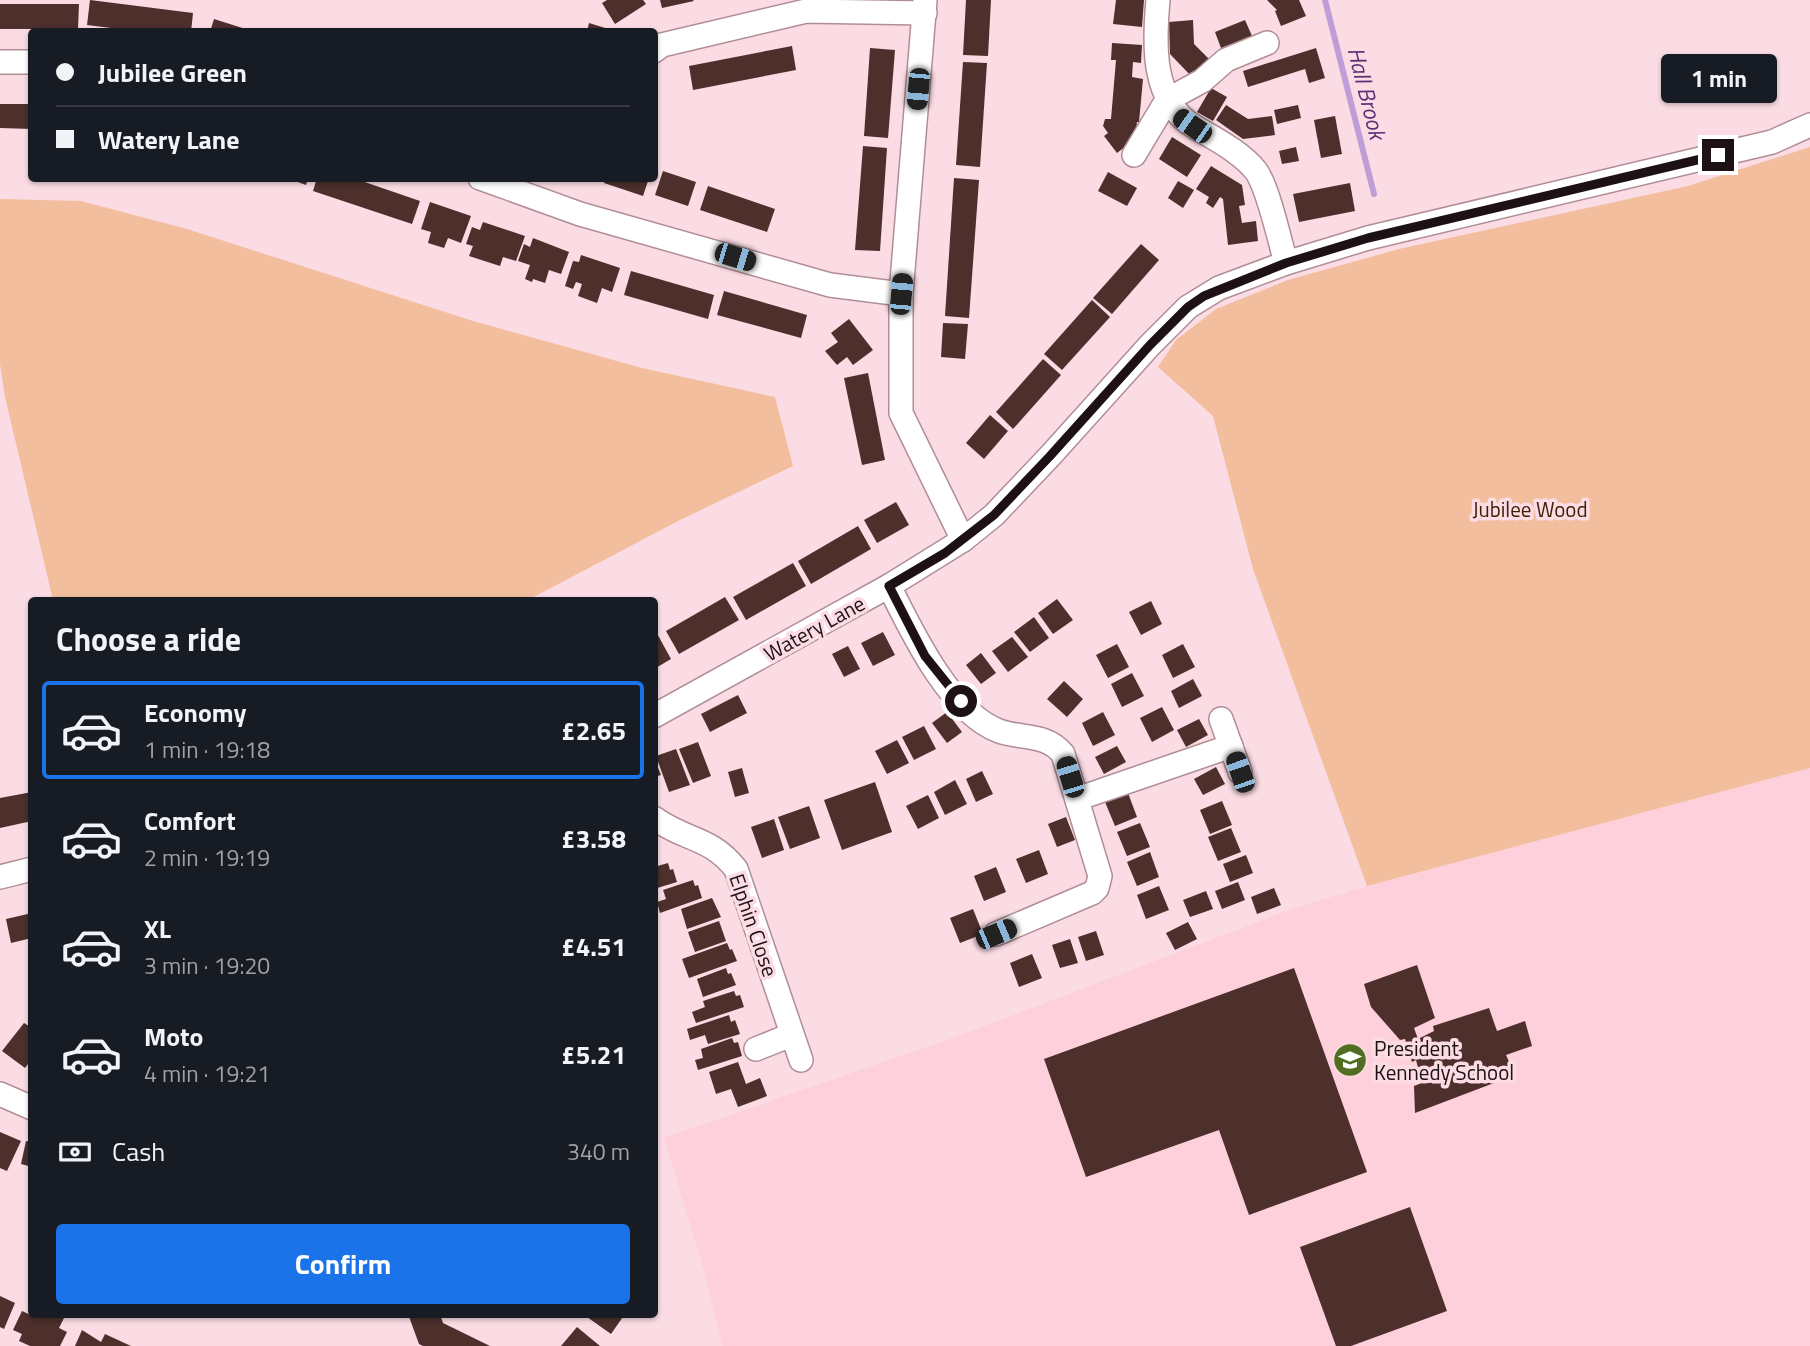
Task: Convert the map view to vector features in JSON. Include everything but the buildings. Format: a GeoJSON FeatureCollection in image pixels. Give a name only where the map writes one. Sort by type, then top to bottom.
{"type":"FeatureCollection","features":[{"type":"Feature","properties":{"kind":"street"},"geometry":{"type":"LineString","coordinates":[[1158,0],[1155,38],[1158,65],[1167,100],[1179,116],[1246,160],[1257,172],[1286,263]]}},
{"type":"Feature","properties":{"kind":"street"},"geometry":{"type":"LineString","coordinates":[[658,48],[806,11],[925,6],[901,294],[901,413],[963,540]]}},
{"type":"Feature","properties":{"kind":"street"},"geometry":{"type":"LineString","coordinates":[[1134,155],[1167,100],[1202,81],[1226,60],[1267,43]]}},
{"type":"Feature","properties":{"kind":"street"},"geometry":{"type":"LineString","coordinates":[[0,62],[28,62]]}},
{"type":"Feature","properties":{"kind":"street","name":"Watery Lane"},"geometry":{"type":"LineString","coordinates":[[658,714],[889,586],[963,540],[1003,505],[1188,307],[1219,288],[1286,263],[1368,238],[1772,142],[1810,125]]}},
{"type":"Feature","properties":{"kind":"street"},"geometry":{"type":"LineString","coordinates":[[491,182],[580,214],[830,285],[901,294]]}},
{"type":"Feature","properties":{"kind":"street"},"geometry":{"type":"LineString","coordinates":[[889,586],[925,656],[951,690],[972,713],[999,731],[1035,737],[1057,747],[1063,754],[1077,799],[1100,876],[1097,888],[996,934]]}},
{"type":"Feature","properties":{"kind":"street"},"geometry":{"type":"LineString","coordinates":[[1221,719],[1240,772]]}},
{"type":"Feature","properties":{"kind":"street"},"geometry":{"type":"LineString","coordinates":[[1077,799],[1231,746]]}},
{"type":"Feature","properties":{"kind":"street","name":"Elphin Close"},"geometry":{"type":"LineString","coordinates":[[658,821],[667,827],[707,842],[723,853],[736,869],[801,1060]]}},
{"type":"Feature","properties":{"kind":"street"},"geometry":{"type":"LineString","coordinates":[[0,877],[28,870]]}},
{"type":"Feature","properties":{"kind":"street"},"geometry":{"type":"LineString","coordinates":[[756,1049],[791,1035]]}},
{"type":"Feature","properties":{"kind":"street"},"geometry":{"type":"LineString","coordinates":[[0,1094],[28,1106]]}},
{"type":"Feature","properties":{"kind":"shaded area","name":"President Kennedy School"},"geometry":{"type":"Polygon","coordinates":[[[1810,768],[1810,1346],[722,1346],[705,1274],[664,1138],[961,1035],[1297,907],[1810,768]]]}},
{"type":"Feature","properties":{"kind":"green space","name":"Jubilee Wood"},"geometry":{"type":"Polygon","coordinates":[[[1810,147],[1810,768],[1367,886],[1253,569],[1213,416],[1158,367],[1176,340],[1216,309],[1288,280],[1399,249],[1688,186],[1810,147]]]}},
{"type":"Feature","properties":{"kind":"green space"},"geometry":{"type":"Polygon","coordinates":[[[0,199],[81,201],[187,229],[473,321],[642,368],[775,397],[793,466],[680,520],[534,597],[52,597],[5,397],[0,364],[0,199]]]}},
{"type":"Feature","properties":{"kind":"waterway","name":"Hall Brook"},"geometry":{"type":"LineString","coordinates":[[1325,0],[1374,194]]}},
{"type":"Feature","properties":{"kind":"place","name":"President Kennedy School"},"geometry":{"type":"Point","coordinates":[1350,1060]}},
{"type":"Feature","properties":{"kind":"route"},"geometry":{"type":"LineString","coordinates":[[961,701],[925,656],[889,586],[945,553],[994,515],[1188,307],[1219,288],[1286,263],[1368,238],[1718,155]]}}]}
